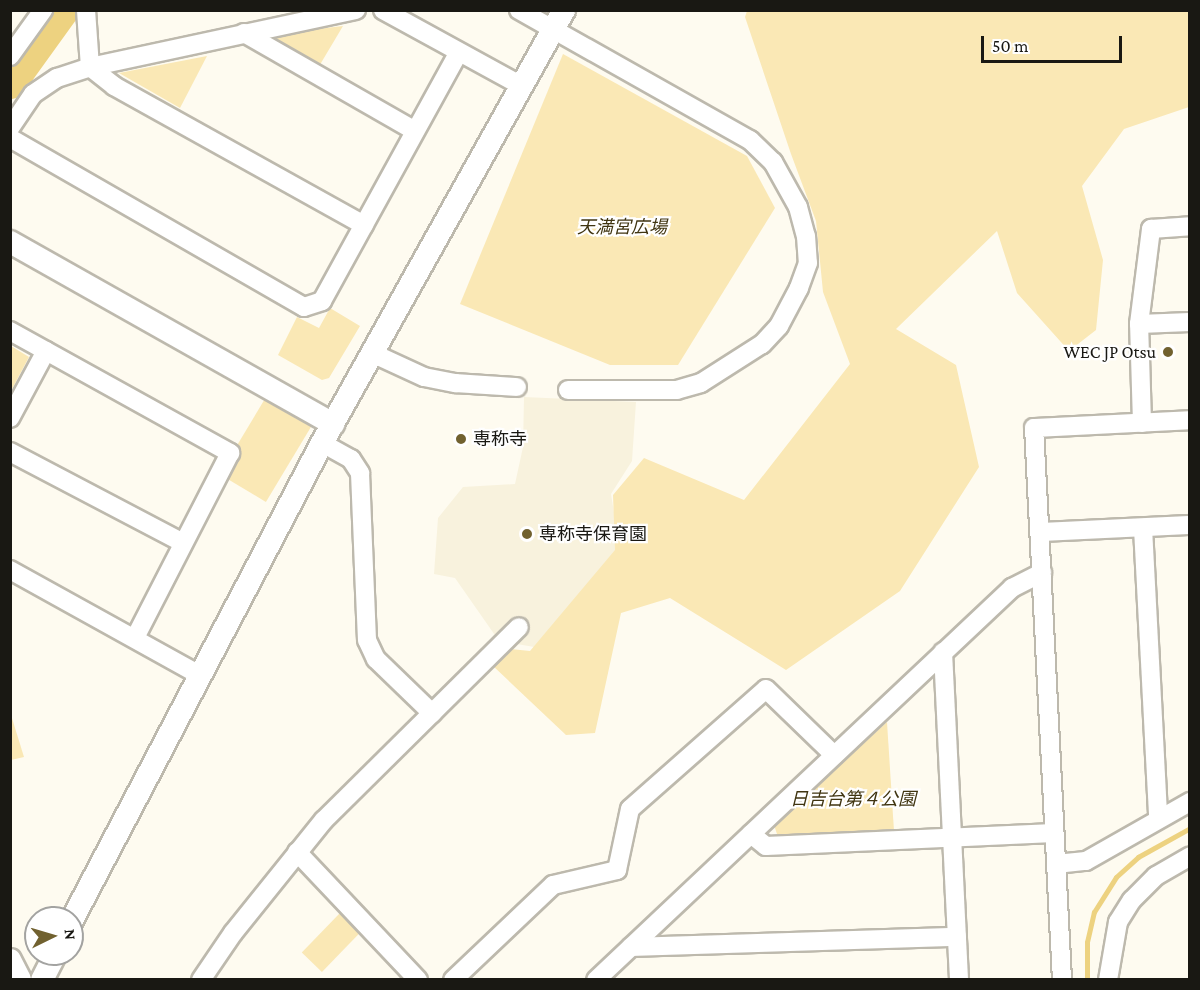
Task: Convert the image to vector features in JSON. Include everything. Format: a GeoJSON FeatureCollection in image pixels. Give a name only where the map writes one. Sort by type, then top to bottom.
{"type":"FeatureCollection","features":[{"type":"Feature","properties":{"kind":"street"},"geometry":{"type":"LineString","coordinates":[[12,52],[43,10]]}},
{"type":"Feature","properties":{"kind":"street"},"geometry":{"type":"LineString","coordinates":[[86,10],[90,67],[114,86],[364,225]]}},
{"type":"Feature","properties":{"kind":"street"},"geometry":{"type":"LineString","coordinates":[[10,128],[33,94],[57,78],[90,67],[356,10]]}},
{"type":"Feature","properties":{"kind":"street"},"geometry":{"type":"LineString","coordinates":[[383,10],[458,54],[522,86]]}},
{"type":"Feature","properties":{"kind":"street"},"geometry":{"type":"LineString","coordinates":[[519,10],[552,31],[750,140],[772,162],[798,207],[807,236],[808,263],[762,344],[701,383],[648,397],[568,390]]}},
{"type":"Feature","properties":{"kind":"street"},"geometry":{"type":"LineString","coordinates":[[79,906],[327,434],[374,354],[564,10]]}},
{"type":"Feature","properties":{"kind":"street"},"geometry":{"type":"LineString","coordinates":[[243,33],[416,131]]}},
{"type":"Feature","properties":{"kind":"street"},"geometry":{"type":"LineString","coordinates":[[10,138],[304,307],[322,302],[458,54]]}},
{"type":"Feature","properties":{"kind":"street"},"geometry":{"type":"LineString","coordinates":[[1142,423],[1139,324],[1151,229],[1190,226]]}},
{"type":"Feature","properties":{"kind":"street"},"geometry":{"type":"LineString","coordinates":[[10,242],[327,434],[351,459],[360,473],[367,640],[376,659],[432,712]]}},
{"type":"Feature","properties":{"kind":"street"},"geometry":{"type":"LineString","coordinates":[[1139,324],[1190,322]]}},
{"type":"Feature","properties":{"kind":"street"},"geometry":{"type":"LineString","coordinates":[[10,331],[230,453],[135,638]]}},
{"type":"Feature","properties":{"kind":"street"},"geometry":{"type":"LineString","coordinates":[[10,418],[46,351]]}},
{"type":"Feature","properties":{"kind":"street"},"geometry":{"type":"LineString","coordinates":[[374,354],[424,377],[456,384],[517,387]]}},
{"type":"Feature","properties":{"kind":"street"},"geometry":{"type":"LineString","coordinates":[[1062,980],[1035,428],[1190,420]]}},
{"type":"Feature","properties":{"kind":"street"},"geometry":{"type":"LineString","coordinates":[[10,452],[183,543]]}},
{"type":"Feature","properties":{"kind":"street"},"geometry":{"type":"LineString","coordinates":[[1040,532],[1190,525]]}},
{"type":"Feature","properties":{"kind":"street"},"geometry":{"type":"LineString","coordinates":[[1143,528],[1158,819]]}},
{"type":"Feature","properties":{"kind":"street"},"geometry":{"type":"LineString","coordinates":[[10,570],[201,676]]}},
{"type":"Feature","properties":{"kind":"street"},"geometry":{"type":"LineString","coordinates":[[596,980],[1012,588],[1042,573]]}},
{"type":"Feature","properties":{"kind":"street"},"geometry":{"type":"LineString","coordinates":[[201,980],[297,852],[324,820],[519,627]]}},
{"type":"Feature","properties":{"kind":"street"},"geometry":{"type":"LineString","coordinates":[[943,652],[959,980]]}},
{"type":"Feature","properties":{"kind":"street"},"geometry":{"type":"LineString","coordinates":[[453,980],[553,885],[617,870],[630,809],[766,689],[834,755]]}},
{"type":"Feature","properties":{"kind":"street"},"geometry":{"type":"LineString","coordinates":[[1056,864],[1086,861],[1190,802]]}},
{"type":"Feature","properties":{"kind":"street"},"geometry":{"type":"LineString","coordinates":[[751,834],[766,846],[1054,833]]}},
{"type":"Feature","properties":{"kind":"street"},"geometry":{"type":"LineString","coordinates":[[297,852],[418,980]]}},
{"type":"Feature","properties":{"kind":"street"},"geometry":{"type":"LineString","coordinates":[[1108,980],[1118,922],[1132,900],[1156,876],[1190,856]]}},
{"type":"Feature","properties":{"kind":"street"},"geometry":{"type":"LineString","coordinates":[[631,946],[957,937]]}},
{"type":"Feature","properties":{"kind":"street"},"geometry":{"type":"LineString","coordinates":[[10,960],[20,980]]}},
{"type":"Feature","properties":{"kind":"street"},"geometry":{"type":"LineString","coordinates":[[42,980],[49,966]]}},
{"type":"Feature","properties":{"kind":"shaded area","name":"専称寺保育園"},"geometry":{"type":"Polygon","coordinates":[[[524,397],[636,402],[632,461],[611,494],[620,549],[540,648],[499,641],[455,578],[434,574],[438,518],[463,487],[515,484],[523,447],[524,397]]]}},
{"type":"Feature","properties":{"kind":"green space"},"geometry":{"type":"Polygon","coordinates":[[[747,11],[1189,11],[1189,107],[1124,129],[1082,186],[1103,260],[1096,330],[1069,351],[1017,293],[997,231],[896,329],[956,365],[979,467],[900,591],[786,670],[670,598],[621,613],[595,733],[566,735],[492,665],[502,648],[530,651],[615,550],[613,495],[644,458],[744,500],[850,364],[823,292],[816,221],[745,17],[747,11]]]}},
{"type":"Feature","properties":{"kind":"green space"},"geometry":{"type":"Polygon","coordinates":[[[343,26],[318,68],[265,35],[343,26]]]}},
{"type":"Feature","properties":{"kind":"green space","name":"天満宮広場"},"geometry":{"type":"Polygon","coordinates":[[[563,54],[747,156],[775,208],[678,365],[610,365],[460,304],[563,54]]]}},
{"type":"Feature","properties":{"kind":"green space"},"geometry":{"type":"Polygon","coordinates":[[[207,56],[180,108],[119,73],[207,56]]]}},
{"type":"Feature","properties":{"kind":"green space"},"geometry":{"type":"Polygon","coordinates":[[[330,308],[360,326],[329,378],[322,380],[278,355],[297,317],[319,328],[330,308]]]}},
{"type":"Feature","properties":{"kind":"green space"},"geometry":{"type":"Polygon","coordinates":[[[11,346],[29,357],[11,391],[11,346]]]}},
{"type":"Feature","properties":{"kind":"green space"},"geometry":{"type":"Polygon","coordinates":[[[266,397],[312,425],[266,502],[220,474],[266,397]]]}},
{"type":"Feature","properties":{"kind":"green space"},"geometry":{"type":"Polygon","coordinates":[[[11,715],[24,757],[10,760],[11,715]]]}},
{"type":"Feature","properties":{"kind":"green space","name":"日吉台第４公園"},"geometry":{"type":"Polygon","coordinates":[[[887,722],[894,831],[778,837],[774,825],[887,722]]]}},
{"type":"Feature","properties":{"kind":"green space"},"geometry":{"type":"Polygon","coordinates":[[[340,913],[360,932],[322,972],[302,953],[340,913]]]}},
{"type":"Feature","properties":{"kind":"waterway"},"geometry":{"type":"LineString","coordinates":[[10,82],[62,10]]}},
{"type":"Feature","properties":{"kind":"waterway"},"geometry":{"type":"LineString","coordinates":[[1087,980],[1087,942],[1094,912],[1116,877],[1138,857],[1190,828]]}},
{"type":"Feature","properties":{"kind":"place","name":"WEC JP Otsu"},"geometry":{"type":"Point","coordinates":[1168,352]}},
{"type":"Feature","properties":{"kind":"place","name":"専称寺"},"geometry":{"type":"Point","coordinates":[461,439]}},
{"type":"Feature","properties":{"kind":"place","name":"専称寺保育園"},"geometry":{"type":"Point","coordinates":[527,534]}}]}
